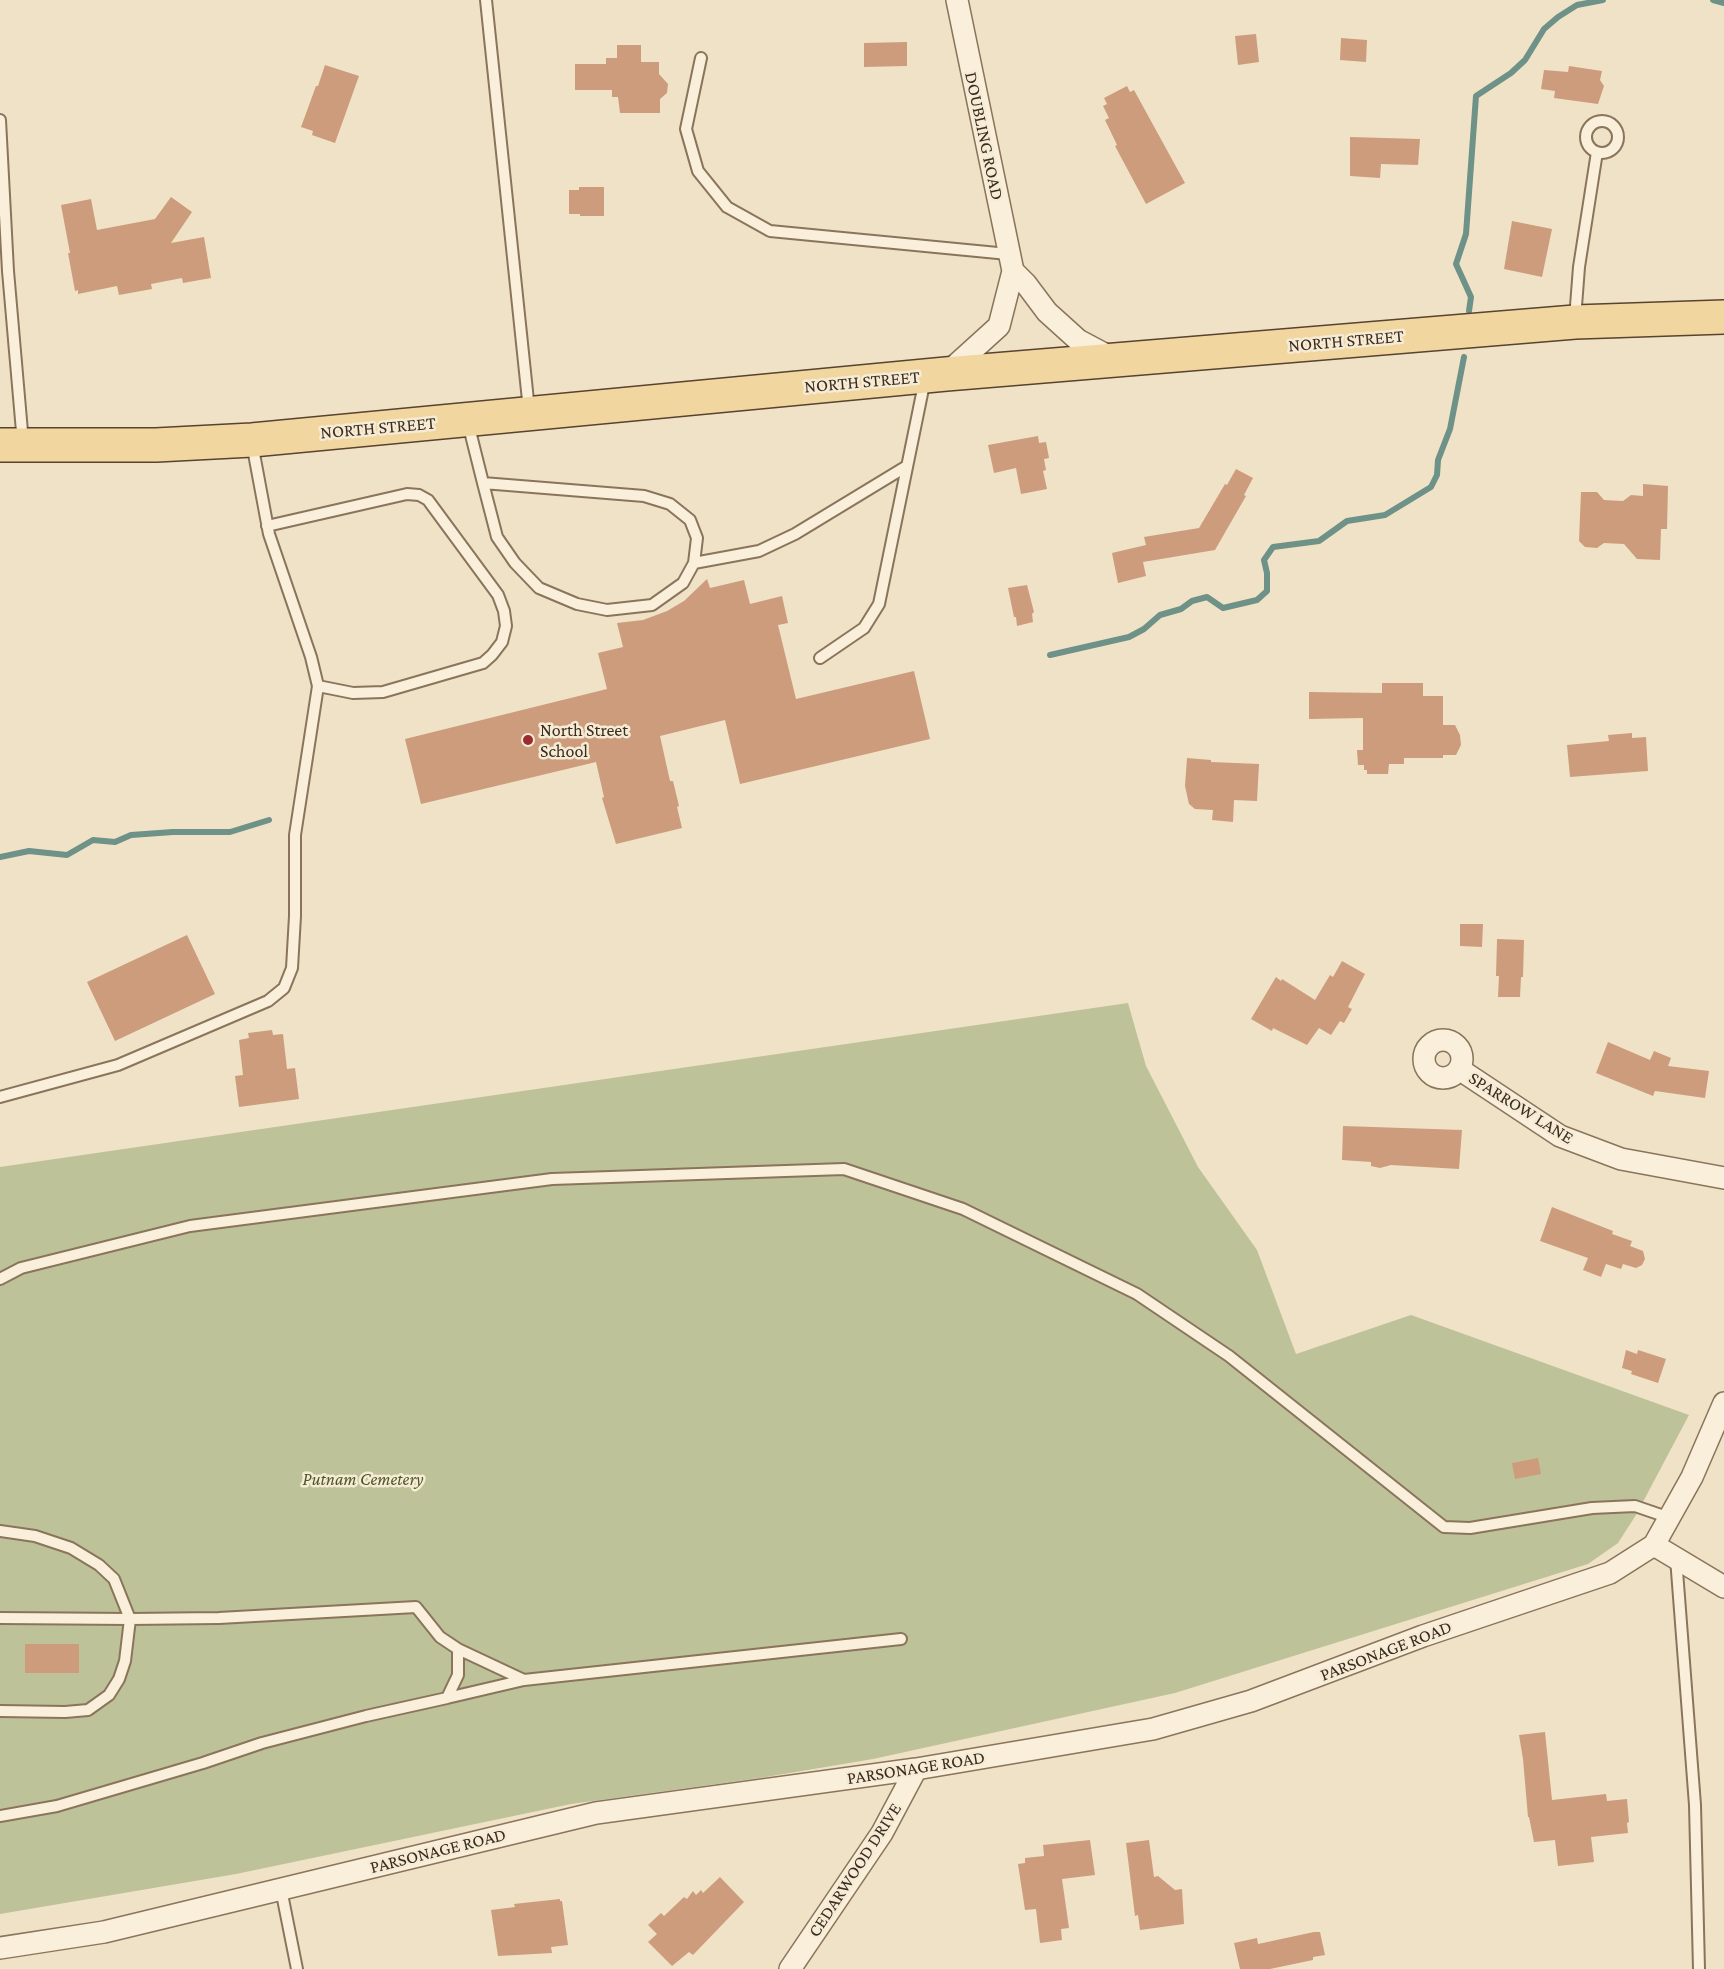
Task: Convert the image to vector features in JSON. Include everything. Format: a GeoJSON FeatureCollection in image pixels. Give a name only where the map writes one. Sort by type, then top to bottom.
{"type":"FeatureCollection","features":[{"type":"Feature","properties":{"kind":"main road","name":"NORTH STREET"},"geometry":{"type":"LineString","coordinates":[[12,446],[156,445],[252,440],[936,375],[1575,322],[1724,317]]}},
{"type":"Feature","properties":{"kind":"street","name":"DOUBLING ROAD"},"geometry":{"type":"LineString","coordinates":[[936,375],[999,326],[1010,263],[957,0]]}},
{"type":"Feature","properties":{"kind":"street"},"geometry":{"type":"LineString","coordinates":[[1010,263],[1047,312],[1078,340],[1116,360]]}},
{"type":"Feature","properties":{"kind":"street","name":"SPARROW LANE"},"geometry":{"type":"LineString","coordinates":[[1459,1069],[1560,1136],[1621,1159],[1724,1178]]}},
{"type":"Feature","properties":{"kind":"street","name":"PARSONAGE ROAD"},"geometry":{"type":"LineString","coordinates":[[0,1948],[104,1932],[596,1812],[916,1769],[1153,1729],[1251,1701],[1423,1636],[1610,1573],[1654,1545],[1692,1477],[1724,1403]]}},
{"type":"Feature","properties":{"kind":"street"},"geometry":{"type":"LineString","coordinates":[[1654,1545],[1724,1587]]}},
{"type":"Feature","properties":{"kind":"street","name":"CEDARWOOD DRIVE"},"geometry":{"type":"LineString","coordinates":[[790,1969],[882,1833],[916,1769]]}},
{"type":"Feature","properties":{"kind":"lane"},"geometry":{"type":"LineString","coordinates":[[486,0],[529,414]]}},
{"type":"Feature","properties":{"kind":"lane"},"geometry":{"type":"LineString","coordinates":[[701,58],[686,129],[698,171],[727,207],[770,231],[1010,263]]}},
{"type":"Feature","properties":{"kind":"lane"},"geometry":{"type":"LineString","coordinates":[[0,120],[8,271],[12,446]]}},
{"type":"Feature","properties":{"kind":"lane"},"geometry":{"type":"LineString","coordinates":[[1575,322],[1579,267],[1597,152]]}},
{"type":"Feature","properties":{"kind":"lane"},"geometry":{"type":"LineString","coordinates":[[820,658],[864,628],[879,604],[908,466],[936,375]]}},
{"type":"Feature","properties":{"kind":"lane"},"geometry":{"type":"LineString","coordinates":[[467,420],[483,483],[497,537],[515,563],[539,588],[577,604],[607,610],[652,605],[683,583],[694,563],[697,538],[690,520],[670,504],[644,496],[483,483]]}},
{"type":"Feature","properties":{"kind":"lane"},"geometry":{"type":"LineString","coordinates":[[0,1097],[118,1065],[268,1001],[284,988],[292,968],[295,916],[295,835],[318,686],[311,657],[267,526],[252,440]]}},
{"type":"Feature","properties":{"kind":"lane"},"geometry":{"type":"LineString","coordinates":[[694,563],[759,551],[795,534],[908,466]]}},
{"type":"Feature","properties":{"kind":"lane"},"geometry":{"type":"LineString","coordinates":[[267,526],[407,494],[420,495],[428,500],[498,595],[504,611],[506,626],[501,642],[483,663],[383,692],[353,693],[318,686]]}},
{"type":"Feature","properties":{"kind":"lane"},"geometry":{"type":"LineString","coordinates":[[0,1279],[21,1268],[190,1226],[552,1179],[844,1169],[963,1209],[1137,1294],[1229,1356],[1444,1527],[1470,1528],[1603,1508],[1635,1506],[1670,1518]]}},
{"type":"Feature","properties":{"kind":"lane"},"geometry":{"type":"LineString","coordinates":[[0,1531],[35,1536],[53,1542],[70,1548],[99,1565],[114,1579],[130,1619],[125,1660],[119,1679],[109,1695],[88,1710],[0,1712]]}},
{"type":"Feature","properties":{"kind":"lane"},"geometry":{"type":"LineString","coordinates":[[1676,1558],[1695,1805],[1700,1969]]}},
{"type":"Feature","properties":{"kind":"lane"},"geometry":{"type":"LineString","coordinates":[[0,1618],[219,1618],[416,1607],[440,1637],[458,1649],[524,1680]]}},
{"type":"Feature","properties":{"kind":"lane"},"geometry":{"type":"LineString","coordinates":[[0,1816],[57,1806],[262,1743],[366,1716],[524,1680],[902,1639]]}},
{"type":"Feature","properties":{"kind":"lane"},"geometry":{"type":"LineString","coordinates":[[447,1698],[458,1675],[458,1649]]}},
{"type":"Feature","properties":{"kind":"lane"},"geometry":{"type":"LineString","coordinates":[[282,1889],[297,1969]]}},
{"type":"Feature","properties":{"kind":"green space","name":"Putnam Cemetery"},"geometry":{"type":"Polygon","coordinates":[[[1128,1003],[1146,1066],[1198,1167],[1257,1250],[1296,1354],[1411,1315],[1689,1415],[1636,1515],[1618,1543],[1588,1564],[1175,1693],[873,1759],[760,1778],[571,1804],[236,1874],[0,1914],[0,1167],[1128,1003]]]}},
{"type":"Feature","properties":{"kind":"building"},"geometry":{"type":"Polygon","coordinates":[[[1256,34],[1259,62],[1238,65],[1235,36],[1256,34]]]}},
{"type":"Feature","properties":{"kind":"building"},"geometry":{"type":"Polygon","coordinates":[[[1341,38],[1367,40],[1366,62],[1340,60],[1341,38]]]}},
{"type":"Feature","properties":{"kind":"building"},"geometry":{"type":"Polygon","coordinates":[[[907,42],[907,66],[864,67],[864,43],[907,42]]]}},
{"type":"Feature","properties":{"kind":"building"},"geometry":{"type":"Polygon","coordinates":[[[617,45],[641,45],[641,62],[659,62],[659,74],[668,84],[667,93],[660,99],[660,113],[620,113],[618,97],[612,97],[612,90],[575,90],[575,64],[606,64],[606,58],[617,58],[617,45]]]}},
{"type":"Feature","properties":{"kind":"building"},"geometry":{"type":"Polygon","coordinates":[[[325,65],[359,76],[335,143],[312,135],[313,131],[301,127],[325,65]]]}},
{"type":"Feature","properties":{"kind":"building"},"geometry":{"type":"Polygon","coordinates":[[[1569,66],[1602,71],[1600,80],[1604,86],[1598,104],[1554,98],[1555,91],[1541,89],[1544,70],[1568,72],[1569,66]]]}},
{"type":"Feature","properties":{"kind":"building"},"geometry":{"type":"Polygon","coordinates":[[[1127,86],[1130,92],[1134,90],[1185,183],[1146,204],[1115,146],[1117,145],[1105,120],[1109,118],[1103,106],[1107,104],[1104,98],[1127,86]]]}},
{"type":"Feature","properties":{"kind":"building"},"geometry":{"type":"Polygon","coordinates":[[[1350,137],[1420,139],[1418,165],[1381,164],[1380,178],[1350,176],[1350,137]]]}},
{"type":"Feature","properties":{"kind":"building"},"geometry":{"type":"Polygon","coordinates":[[[579,187],[604,187],[604,216],[569,214],[569,190],[579,190],[579,187]]]}},
{"type":"Feature","properties":{"kind":"building"},"geometry":{"type":"Polygon","coordinates":[[[171,197],[192,212],[171,243],[204,237],[211,278],[183,283],[182,278],[151,284],[152,289],[119,295],[117,286],[78,294],[78,290],[75,291],[61,205],[91,199],[97,230],[155,219],[171,197]]]}},
{"type":"Feature","properties":{"kind":"building"},"geometry":{"type":"Polygon","coordinates":[[[1512,221],[1552,229],[1542,277],[1504,269],[1512,221]]]}},
{"type":"Feature","properties":{"kind":"building"},"geometry":{"type":"Polygon","coordinates":[[[1038,436],[1039,443],[1046,442],[1049,458],[1044,459],[1046,470],[1043,471],[1047,489],[1021,494],[1016,468],[994,473],[988,445],[1038,436]]]}},
{"type":"Feature","properties":{"kind":"building"},"geometry":{"type":"Polygon","coordinates":[[[1236,469],[1253,478],[1244,495],[1246,496],[1215,550],[1143,562],[1146,576],[1118,583],[1112,553],[1146,545],[1144,537],[1199,528],[1236,469]]]}},
{"type":"Feature","properties":{"kind":"building"},"geometry":{"type":"Polygon","coordinates":[[[1643,484],[1668,486],[1667,529],[1661,529],[1660,560],[1637,559],[1624,544],[1604,543],[1597,548],[1585,547],[1579,541],[1581,492],[1597,492],[1604,500],[1623,501],[1631,495],[1643,496],[1643,484]]]}},
{"type":"Feature","properties":{"kind":"building"},"geometry":{"type":"Polygon","coordinates":[[[707,579],[710,588],[744,580],[750,604],[782,596],[788,623],[778,625],[796,699],[914,671],[930,739],[740,784],[725,720],[660,736],[670,781],[673,781],[679,806],[677,807],[682,828],[616,844],[602,798],[604,797],[596,762],[421,804],[405,739],[607,689],[598,653],[623,647],[617,623],[643,620],[667,611],[684,601],[707,579]]]}},
{"type":"Feature","properties":{"kind":"building"},"geometry":{"type":"Polygon","coordinates":[[[1027,585],[1034,612],[1033,622],[1017,626],[1008,588],[1027,585]]]}},
{"type":"Feature","properties":{"kind":"building"},"geometry":{"type":"Polygon","coordinates":[[[1382,683],[1423,683],[1423,696],[1443,696],[1443,725],[1455,725],[1460,735],[1461,745],[1456,755],[1443,755],[1443,758],[1404,758],[1404,764],[1389,764],[1388,774],[1367,774],[1364,765],[1358,765],[1357,750],[1363,750],[1363,718],[1309,719],[1309,692],[1382,693],[1382,683]]]}},
{"type":"Feature","properties":{"kind":"building"},"geometry":{"type":"Polygon","coordinates":[[[1632,733],[1632,738],[1646,737],[1648,771],[1570,777],[1567,745],[1609,741],[1608,735],[1632,733]]]}},
{"type":"Feature","properties":{"kind":"building"},"geometry":{"type":"Polygon","coordinates":[[[1187,758],[1211,760],[1211,762],[1259,764],[1257,801],[1234,800],[1233,822],[1212,820],[1213,810],[1195,809],[1189,804],[1185,786],[1187,758]]]}},
{"type":"Feature","properties":{"kind":"building"},"geometry":{"type":"Polygon","coordinates":[[[1460,924],[1483,924],[1482,947],[1460,946],[1460,924]]]}},
{"type":"Feature","properties":{"kind":"building"},"geometry":{"type":"Polygon","coordinates":[[[187,935],[215,994],[115,1041],[87,982],[187,935]]]}},
{"type":"Feature","properties":{"kind":"building"},"geometry":{"type":"Polygon","coordinates":[[[1497,939],[1524,940],[1520,997],[1498,997],[1497,939]]]}},
{"type":"Feature","properties":{"kind":"building"},"geometry":{"type":"Polygon","coordinates":[[[1342,961],[1365,974],[1348,1007],[1352,1009],[1344,1023],[1340,1021],[1331,1035],[1319,1028],[1307,1045],[1273,1028],[1272,1031],[1251,1019],[1276,977],[1315,1000],[1330,975],[1333,977],[1342,961]]]}},
{"type":"Feature","properties":{"kind":"building"},"geometry":{"type":"Polygon","coordinates":[[[272,1030],[273,1035],[283,1034],[287,1069],[295,1068],[299,1099],[239,1107],[235,1076],[243,1075],[239,1040],[249,1038],[248,1033],[272,1030]]]}},
{"type":"Feature","properties":{"kind":"building"},"geometry":{"type":"Polygon","coordinates":[[[1608,1042],[1650,1060],[1654,1051],[1671,1058],[1668,1066],[1709,1071],[1705,1098],[1655,1091],[1653,1096],[1596,1073],[1608,1042]]]}},
{"type":"Feature","properties":{"kind":"building"},"geometry":{"type":"Polygon","coordinates":[[[1343,1126],[1462,1130],[1459,1169],[1391,1165],[1380,1168],[1371,1166],[1371,1162],[1342,1160],[1343,1126]]]}},
{"type":"Feature","properties":{"kind":"building"},"geometry":{"type":"Polygon","coordinates":[[[1552,1207],[1632,1241],[1630,1246],[1643,1251],[1645,1259],[1642,1265],[1636,1268],[1623,1264],[1621,1269],[1606,1264],[1601,1277],[1583,1270],[1588,1258],[1540,1241],[1552,1207]]]}},
{"type":"Feature","properties":{"kind":"building"},"geometry":{"type":"Polygon","coordinates":[[[1626,1350],[1637,1354],[1638,1350],[1666,1359],[1658,1383],[1631,1374],[1632,1371],[1622,1368],[1626,1350]]]}},
{"type":"Feature","properties":{"kind":"building"},"geometry":{"type":"Polygon","coordinates":[[[1538,1458],[1541,1474],[1515,1479],[1512,1463],[1538,1458]]]}},
{"type":"Feature","properties":{"kind":"building"},"geometry":{"type":"Polygon","coordinates":[[[25,1644],[79,1644],[79,1673],[25,1673],[25,1644]]]}},
{"type":"Feature","properties":{"kind":"building"},"geometry":{"type":"Polygon","coordinates":[[[1545,1732],[1552,1800],[1606,1794],[1607,1801],[1627,1799],[1628,1833],[1591,1837],[1594,1862],[1558,1866],[1555,1840],[1534,1842],[1528,1817],[1519,1735],[1545,1732]]]}},
{"type":"Feature","properties":{"kind":"building"},"geometry":{"type":"Polygon","coordinates":[[[1090,1840],[1095,1875],[1062,1879],[1069,1928],[1061,1929],[1062,1940],[1040,1943],[1036,1909],[1025,1910],[1018,1864],[1025,1863],[1025,1858],[1044,1856],[1043,1845],[1090,1840]]]}},
{"type":"Feature","properties":{"kind":"building"},"geometry":{"type":"Polygon","coordinates":[[[1149,1840],[1154,1877],[1158,1876],[1175,1890],[1182,1889],[1184,1924],[1140,1930],[1138,1915],[1135,1916],[1126,1843],[1149,1840]]]}},
{"type":"Feature","properties":{"kind":"building"},"geometry":{"type":"Polygon","coordinates":[[[720,1877],[744,1902],[693,1955],[689,1952],[672,1966],[648,1942],[657,1934],[648,1925],[661,1913],[664,1916],[684,1897],[687,1899],[693,1891],[696,1895],[701,1890],[703,1893],[720,1877]]]}},
{"type":"Feature","properties":{"kind":"building"},"geometry":{"type":"Polygon","coordinates":[[[560,1899],[568,1945],[551,1947],[552,1953],[498,1956],[491,1910],[515,1907],[514,1904],[560,1899]]]}},
{"type":"Feature","properties":{"kind":"building"},"geometry":{"type":"Polygon","coordinates":[[[1320,1932],[1325,1955],[1313,1957],[1313,1960],[1270,1969],[1240,1969],[1234,1943],[1257,1938],[1258,1944],[1320,1932]]]}},
{"type":"Feature","properties":{"kind":"waterway"},"geometry":{"type":"LineString","coordinates":[[1469,311],[1471,297],[1456,264],[1466,234],[1476,96],[1511,73],[1525,60],[1544,29],[1558,17],[1577,5],[1603,0]]}},
{"type":"Feature","properties":{"kind":"waterway"},"geometry":{"type":"LineString","coordinates":[[1713,0],[1724,3]]}},
{"type":"Feature","properties":{"kind":"waterway"},"geometry":{"type":"LineString","coordinates":[[1050,655],[1129,637],[1144,629],[1160,615],[1181,609],[1192,601],[1207,597],[1223,608],[1257,600],[1267,591],[1264,560],[1273,547],[1319,541],[1347,521],[1385,515],[1431,487],[1437,475],[1438,460],[1450,429],[1464,357]]}},
{"type":"Feature","properties":{"kind":"waterway"},"geometry":{"type":"LineString","coordinates":[[0,857],[29,851],[67,855],[93,840],[115,842],[131,835],[173,832],[230,832],[269,820]]}},
{"type":"Feature","properties":{"kind":"place","name":"North Street School"},"geometry":{"type":"Point","coordinates":[528,740]}}]}
